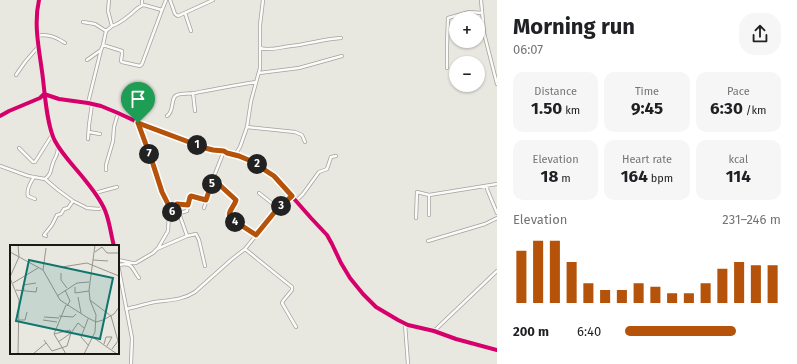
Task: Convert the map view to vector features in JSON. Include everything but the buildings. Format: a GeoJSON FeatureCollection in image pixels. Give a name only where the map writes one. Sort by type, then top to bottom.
{"type":"FeatureCollection","features":[{"type":"Feature","properties":{"kind":"street"},"geometry":{"type":"LineString","coordinates":[[35,0],[38,1],[36,16],[38,47],[44,94],[52,135],[58,146],[95,192],[104,208],[109,222],[114,245]]}},
{"type":"Feature","properties":{"kind":"street"},"geometry":{"type":"LineString","coordinates":[[109,0],[108,11],[112,26]]}},
{"type":"Feature","properties":{"kind":"street"},"geometry":{"type":"LineString","coordinates":[[142,0],[142,5]]}},
{"type":"Feature","properties":{"kind":"street"},"geometry":{"type":"LineString","coordinates":[[103,45],[122,51],[122,62],[140,66],[166,0]]}},
{"type":"Feature","properties":{"kind":"street"},"geometry":{"type":"LineString","coordinates":[[170,0],[176,15],[185,13],[213,0]]}},
{"type":"Feature","properties":{"kind":"street"},"geometry":{"type":"LineString","coordinates":[[235,154],[240,147],[247,127],[251,101],[260,68],[260,25],[263,0]]}},
{"type":"Feature","properties":{"kind":"street"},"geometry":{"type":"LineString","coordinates":[[481,0],[482,12]]}},
{"type":"Feature","properties":{"kind":"street"},"geometry":{"type":"LineString","coordinates":[[88,103],[106,31],[124,20],[142,5]]}},
{"type":"Feature","properties":{"kind":"street"},"geometry":{"type":"LineString","coordinates":[[142,5],[162,10]]}},
{"type":"Feature","properties":{"kind":"street"},"geometry":{"type":"LineString","coordinates":[[185,13],[191,31]]}},
{"type":"Feature","properties":{"kind":"street"},"geometry":{"type":"LineString","coordinates":[[447,68],[446,45],[449,18]]}},
{"type":"Feature","properties":{"kind":"street"},"geometry":{"type":"LineString","coordinates":[[83,22],[95,24],[106,31]]}},
{"type":"Feature","properties":{"kind":"street"},"geometry":{"type":"LineString","coordinates":[[37,35],[52,36],[65,43]]}},
{"type":"Feature","properties":{"kind":"street"},"geometry":{"type":"LineString","coordinates":[[485,37],[497,84]]}},
{"type":"Feature","properties":{"kind":"street"},"geometry":{"type":"LineString","coordinates":[[260,48],[283,48],[309,42],[341,38]]}},
{"type":"Feature","properties":{"kind":"street"},"geometry":{"type":"LineString","coordinates":[[16,75],[38,47]]}},
{"type":"Feature","properties":{"kind":"street"},"geometry":{"type":"LineString","coordinates":[[87,60],[101,50]]}},
{"type":"Feature","properties":{"kind":"street"},"geometry":{"type":"LineString","coordinates":[[259,72],[299,68],[342,56]]}},
{"type":"Feature","properties":{"kind":"street"},"geometry":{"type":"LineString","coordinates":[[167,116],[171,112],[174,97],[176,95],[256,82]]}},
{"type":"Feature","properties":{"kind":"street"},"geometry":{"type":"LineString","coordinates":[[193,93],[195,111]]}},
{"type":"Feature","properties":{"kind":"street"},"geometry":{"type":"LineString","coordinates":[[44,94],[59,99],[88,103],[105,108],[138,123],[205,148],[235,154],[251,161],[274,176],[327,235],[345,271],[363,294],[376,307],[405,324],[497,350]]}},
{"type":"Feature","properties":{"kind":"street"},"geometry":{"type":"LineString","coordinates":[[0,116],[40,98],[44,94]]}},
{"type":"Feature","properties":{"kind":"street"},"geometry":{"type":"LineString","coordinates":[[88,139],[92,104]]}},
{"type":"Feature","properties":{"kind":"street"},"geometry":{"type":"LineString","coordinates":[[106,170],[118,113]]}},
{"type":"Feature","properties":{"kind":"street"},"geometry":{"type":"LineString","coordinates":[[138,123],[162,192],[172,212]]}},
{"type":"Feature","properties":{"kind":"street"},"geometry":{"type":"LineString","coordinates":[[247,127],[295,132],[302,136],[305,142]]}},
{"type":"Feature","properties":{"kind":"street"},"geometry":{"type":"LineString","coordinates":[[89,132],[100,134]]}},
{"type":"Feature","properties":{"kind":"street"},"geometry":{"type":"LineString","coordinates":[[18,148],[33,162],[35,162],[52,135]]}},
{"type":"Feature","properties":{"kind":"street"},"geometry":{"type":"LineString","coordinates":[[45,179],[50,174],[53,162],[58,152],[58,146]]}},
{"type":"Feature","properties":{"kind":"street"},"geometry":{"type":"LineString","coordinates":[[204,208],[224,151]]}},
{"type":"Feature","properties":{"kind":"street"},"geometry":{"type":"LineString","coordinates":[[296,201],[319,172],[327,169],[331,157],[336,156]]}},
{"type":"Feature","properties":{"kind":"street"},"geometry":{"type":"LineString","coordinates":[[0,166],[45,179],[73,201],[84,207],[91,209],[104,208]]}},
{"type":"Feature","properties":{"kind":"street"},"geometry":{"type":"LineString","coordinates":[[34,177],[27,194],[35,199]]}},
{"type":"Feature","properties":{"kind":"street"},"geometry":{"type":"LineString","coordinates":[[213,179],[236,200],[229,214],[230,218],[256,235]]}},
{"type":"Feature","properties":{"kind":"street"},"geometry":{"type":"LineString","coordinates":[[416,218],[416,192],[429,195],[497,184]]}},
{"type":"Feature","properties":{"kind":"street"},"geometry":{"type":"LineString","coordinates":[[488,185],[487,189],[497,213]]}},
{"type":"Feature","properties":{"kind":"street"},"geometry":{"type":"LineString","coordinates":[[95,192],[118,187]]}},
{"type":"Feature","properties":{"kind":"street"},"geometry":{"type":"LineString","coordinates":[[259,194],[278,208]]}},
{"type":"Feature","properties":{"kind":"street"},"geometry":{"type":"LineString","coordinates":[[429,195],[429,215]]}},
{"type":"Feature","properties":{"kind":"street"},"geometry":{"type":"LineString","coordinates":[[187,236],[179,215],[186,212],[191,196],[206,200]]}},
{"type":"Feature","properties":{"kind":"street"},"geometry":{"type":"LineString","coordinates":[[126,309],[150,303],[180,299],[190,295],[245,249],[278,208],[292,196]]}},
{"type":"Feature","properties":{"kind":"street"},"geometry":{"type":"LineString","coordinates":[[46,236],[44,235],[52,225],[57,215],[61,214],[64,209],[68,208],[73,201]]}},
{"type":"Feature","properties":{"kind":"street"},"geometry":{"type":"LineString","coordinates":[[157,250],[168,231],[168,216],[177,204],[188,205]]}},
{"type":"Feature","properties":{"kind":"street"},"geometry":{"type":"LineString","coordinates":[[428,240],[485,224],[497,218]]}},
{"type":"Feature","properties":{"kind":"street"},"geometry":{"type":"LineString","coordinates":[[119,260],[132,263],[136,262],[157,250],[194,234],[197,235],[205,266]]}},
{"type":"Feature","properties":{"kind":"street"},"geometry":{"type":"LineString","coordinates":[[245,249],[292,287],[292,290],[282,303],[296,327]]}},
{"type":"Feature","properties":{"kind":"street"},"geometry":{"type":"LineString","coordinates":[[133,268],[136,262]]}},
{"type":"Feature","properties":{"kind":"street"},"geometry":{"type":"LineString","coordinates":[[119,265],[130,265],[139,278]]}},
{"type":"Feature","properties":{"kind":"street"},"geometry":{"type":"LineString","coordinates":[[119,270],[132,338],[131,364]]}},
{"type":"Feature","properties":{"kind":"street"},"geometry":{"type":"LineString","coordinates":[[434,331],[497,272]]}},
{"type":"Feature","properties":{"kind":"street"},"geometry":{"type":"LineString","coordinates":[[405,324],[408,364]]}},
{"type":"Feature","properties":{"kind":"cycle path"},"geometry":{"type":"LineString","coordinates":[[39,0],[37,10],[37,30],[47,111],[52,135],[62,152],[102,204],[107,217],[114,245]]}},
{"type":"Feature","properties":{"kind":"cycle path"},"geometry":{"type":"LineString","coordinates":[[0,116],[40,98],[44,94],[59,99],[101,106],[148,127],[205,148],[224,151],[251,161],[274,176],[327,235],[350,278],[376,307],[408,325],[434,331],[456,339],[497,350]]}},
{"type":"Feature","properties":{"kind":"route"},"geometry":{"type":"LineString","coordinates":[[138,123],[205,148],[224,151],[246,158],[274,176],[292,196],[278,208],[256,235],[230,218],[229,214],[237,201],[213,179],[206,200],[191,196],[188,205],[177,204],[172,212],[162,192],[138,123]]}}]}
